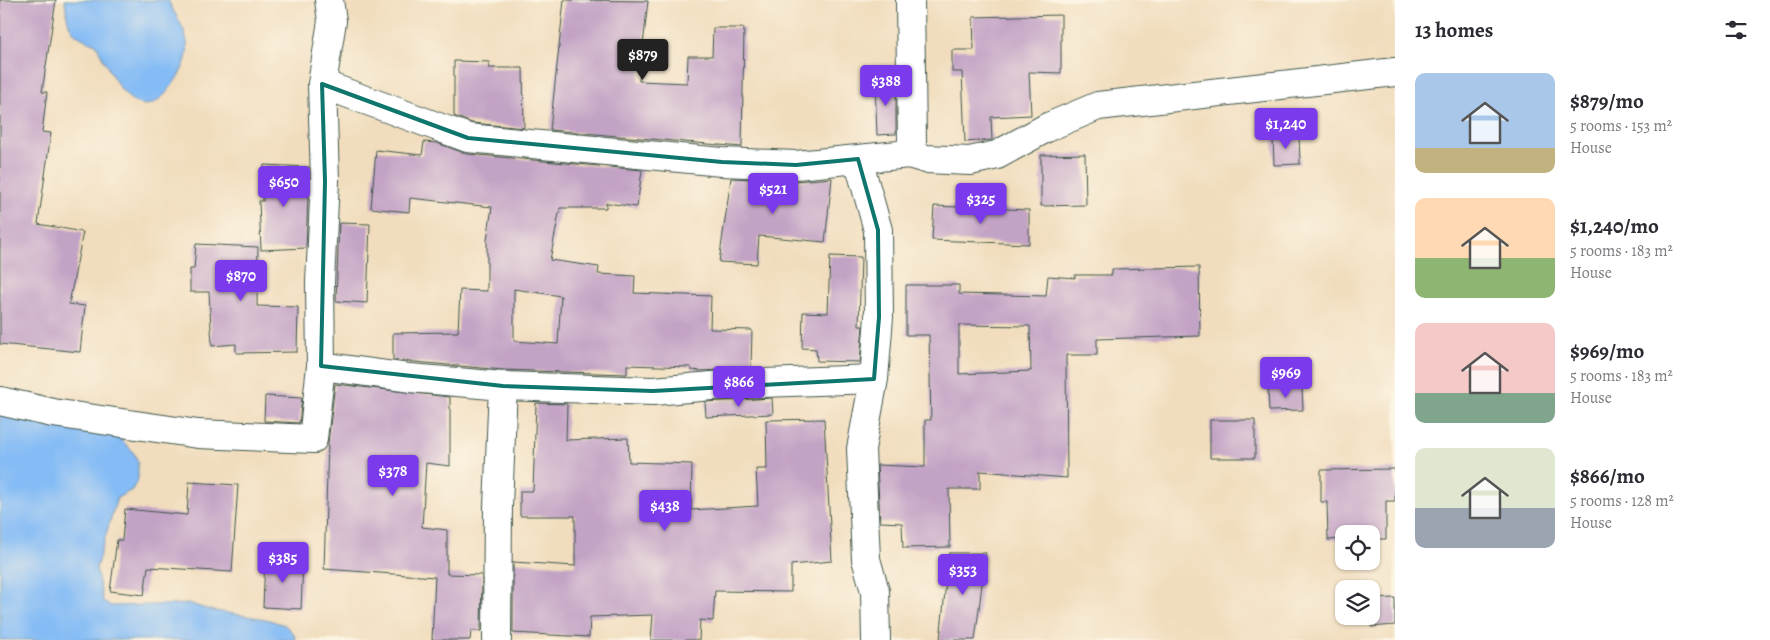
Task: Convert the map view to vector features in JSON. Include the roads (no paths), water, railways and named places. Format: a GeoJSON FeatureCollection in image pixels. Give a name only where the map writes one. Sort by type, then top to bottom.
{"type":"FeatureCollection","features":[{"type":"Feature","properties":{"kind":"street"},"geometry":{"type":"LineString","coordinates":[[0,400],[53,413],[198,434],[313,439],[320,366],[320,282],[325,181],[322,84],[332,21],[330,0]]}},
{"type":"Feature","properties":{"kind":"street"},"geometry":{"type":"LineString","coordinates":[[909,154],[912,140],[910,0]]}},
{"type":"Feature","properties":{"kind":"street"},"geometry":{"type":"LineString","coordinates":[[322,84],[468,138],[722,162],[796,165],[909,154],[926,159],[970,161],[997,155],[1048,127],[1098,106],[1395,72]]}},
{"type":"Feature","properties":{"kind":"street"},"geometry":{"type":"LineString","coordinates":[[858,159],[878,230],[879,317],[874,379],[861,449],[866,559],[875,591],[876,640]]}},
{"type":"Feature","properties":{"kind":"street"},"geometry":{"type":"LineString","coordinates":[[320,366],[410,378],[503,386],[653,391],[736,384],[874,379]]}},
{"type":"Feature","properties":{"kind":"street"},"geometry":{"type":"LineString","coordinates":[[497,640],[498,507],[503,386]]}},
{"type":"Feature","properties":{"kind":"water"},"geometry":{"type":"Polygon","coordinates":[[[65,0],[168,0],[184,31],[187,42],[187,54],[184,64],[173,84],[160,99],[148,105],[137,103],[127,96],[118,85],[96,44],[80,37],[71,29],[65,0]]]}},
{"type":"Feature","properties":{"kind":"water"},"geometry":{"type":"Polygon","coordinates":[[[0,408],[118,436],[134,453],[138,462],[138,479],[132,490],[117,498],[96,568],[103,601],[111,606],[191,604],[209,610],[266,619],[285,625],[294,634],[295,640],[0,640],[0,408]]]}}]}
